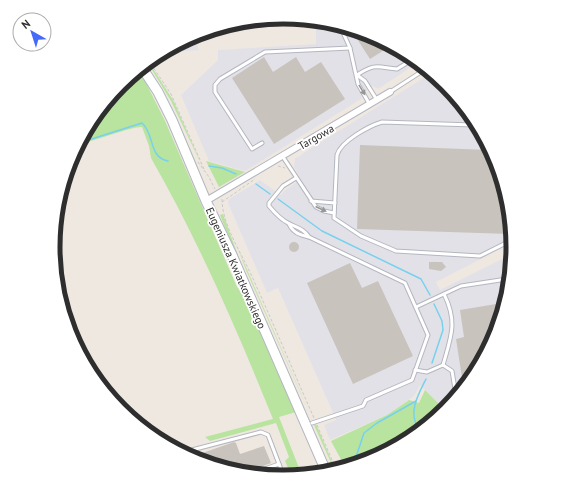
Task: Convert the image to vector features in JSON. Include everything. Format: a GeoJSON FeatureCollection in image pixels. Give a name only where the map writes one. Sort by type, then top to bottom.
{"type":"FeatureCollection","features":[{"type":"Feature","properties":{"kind":"main road","name":"Eugeniusza Kwiatkowskiego"},"geometry":{"type":"LineString","coordinates":[[144,72],[170,115],[206,201],[229,248],[324,466]]}},
{"type":"Feature","properties":{"kind":"street","name":"Targowa"},"geometry":{"type":"LineString","coordinates":[[206,201],[283,157],[390,92]]}},
{"type":"Feature","properties":{"kind":"lane"},"geometry":{"type":"LineString","coordinates":[[343,33],[350,48],[358,84],[370,105]]}},
{"type":"Feature","properties":{"kind":"lane"},"geometry":{"type":"LineString","coordinates":[[262,143],[252,149],[216,92],[215,86],[220,79],[265,52],[350,48]]}},
{"type":"Feature","properties":{"kind":"lane"},"geometry":{"type":"LineString","coordinates":[[357,75],[369,67],[378,66],[397,69],[408,62]]}},
{"type":"Feature","properties":{"kind":"lane","name":"Targowa"},"geometry":{"type":"LineString","coordinates":[[390,92],[421,72]]}},
{"type":"Feature","properties":{"kind":"lane"},"geometry":{"type":"LineString","coordinates":[[357,75],[365,81],[377,100]]}},
{"type":"Feature","properties":{"kind":"lane"},"geometry":{"type":"LineString","coordinates":[[469,125],[382,122],[371,126],[344,143],[338,150],[334,218],[343,226],[396,251],[480,256],[506,243]]}},
{"type":"Feature","properties":{"kind":"lane"},"geometry":{"type":"LineString","coordinates":[[283,157],[316,207],[324,211],[334,213]]}},
{"type":"Feature","properties":{"kind":"lane"},"geometry":{"type":"LineString","coordinates":[[296,178],[283,186],[269,203],[272,210],[289,224],[296,225],[305,231],[309,237]]}},
{"type":"Feature","properties":{"kind":"lane"},"geometry":{"type":"LineString","coordinates":[[311,201],[335,203]]}},
{"type":"Feature","properties":{"kind":"lane"},"geometry":{"type":"LineString","coordinates":[[289,224],[291,230],[300,236],[309,237],[405,283],[428,334],[412,380],[366,400],[363,406],[314,423]]}},
{"type":"Feature","properties":{"kind":"lane"},"geometry":{"type":"LineString","coordinates":[[416,307],[461,286],[504,280]]}},
{"type":"Feature","properties":{"kind":"lane"},"geometry":{"type":"LineString","coordinates":[[443,365],[453,330],[451,307],[444,294]]}},
{"type":"Feature","properties":{"kind":"lane"},"geometry":{"type":"LineString","coordinates":[[415,370],[427,372],[443,365]]}},
{"type":"Feature","properties":{"kind":"lane"},"geometry":{"type":"LineString","coordinates":[[443,365],[452,371],[455,389]]}},
{"type":"Feature","properties":{"kind":"lane"},"geometry":{"type":"LineString","coordinates":[[191,450],[261,432],[268,435],[281,470]]}},
{"type":"Feature","properties":{"kind":"lane"},"geometry":{"type":"LineString","coordinates":[[264,469],[279,464]]}},
{"type":"Feature","properties":{"kind":"path"},"geometry":{"type":"LineString","coordinates":[[153,66],[171,94],[204,170],[214,188]]}},
{"type":"Feature","properties":{"kind":"path"},"geometry":{"type":"LineString","coordinates":[[274,167],[276,165],[289,167]]}},
{"type":"Feature","properties":{"kind":"path"},"geometry":{"type":"LineString","coordinates":[[255,179],[222,202],[227,223],[253,278],[314,423],[334,464]]}},
{"type":"Feature","properties":{"kind":"shaded area"},"geometry":{"type":"Polygon","coordinates":[[[316,27],[327,28],[355,36],[382,47],[413,66],[378,89],[373,86],[362,93],[361,99],[245,171],[209,161],[181,95],[218,60],[218,50],[316,44],[316,27]]]}},
{"type":"Feature","properties":{"kind":"shaded area"},"geometry":{"type":"Polygon","coordinates":[[[196,42],[199,50],[176,52],[196,42]]]}},
{"type":"Feature","properties":{"kind":"shaded area"},"geometry":{"type":"Polygon","coordinates":[[[427,76],[441,89],[460,111],[483,148],[494,175],[502,203],[506,232],[506,246],[436,282],[440,290],[506,257],[502,291],[489,332],[476,359],[451,394],[440,405],[420,385],[414,396],[387,415],[330,440],[324,425],[336,420],[334,415],[278,288],[267,293],[228,203],[229,199],[260,180],[281,195],[284,191],[301,179],[294,167],[295,158],[427,76]]]}},
{"type":"Feature","properties":{"kind":"green space"},"geometry":{"type":"Polygon","coordinates":[[[152,67],[173,100],[203,168],[171,101],[151,68],[152,67]]]}},
{"type":"Feature","properties":{"kind":"green space"},"geometry":{"type":"Polygon","coordinates":[[[148,69],[171,106],[198,167],[146,71],[148,69]]]}},
{"type":"Feature","properties":{"kind":"green space"},"geometry":{"type":"Polygon","coordinates":[[[142,74],[165,121],[237,287],[241,292],[243,291],[296,412],[279,417],[300,470],[289,470],[285,461],[289,457],[276,423],[210,441],[205,437],[273,419],[246,352],[201,254],[151,158],[149,146],[142,127],[86,142],[106,111],[115,100],[142,74]]]}},
{"type":"Feature","properties":{"kind":"green space"},"geometry":{"type":"Polygon","coordinates":[[[206,161],[245,172],[219,187],[206,161]]]}},
{"type":"Feature","properties":{"kind":"green space"},"geometry":{"type":"Polygon","coordinates":[[[223,214],[244,272],[309,420],[245,277],[220,215],[223,214]]]}},
{"type":"Feature","properties":{"kind":"green space"},"geometry":{"type":"Polygon","coordinates":[[[238,249],[313,421],[246,270],[238,249]]]}},
{"type":"Feature","properties":{"kind":"green space"},"geometry":{"type":"Polygon","coordinates":[[[425,390],[440,405],[419,424],[382,447],[342,462],[331,441],[387,415],[409,400],[419,403],[425,390]]]}},
{"type":"Feature","properties":{"kind":"green space"},"geometry":{"type":"Polygon","coordinates":[[[316,424],[333,464],[332,465],[314,425],[316,424]]]}},
{"type":"Feature","properties":{"kind":"building"},"geometry":{"type":"Polygon","coordinates":[[[355,36],[386,49],[370,59],[355,36]]]}},
{"type":"Feature","properties":{"kind":"building"},"geometry":{"type":"Polygon","coordinates":[[[264,57],[273,72],[296,57],[305,72],[321,62],[345,99],[274,144],[232,78],[264,57]]]}},
{"type":"Feature","properties":{"kind":"building"},"geometry":{"type":"Polygon","coordinates":[[[360,145],[484,150],[494,175],[502,203],[506,234],[357,229],[360,145]]]}},
{"type":"Feature","properties":{"kind":"building"},"geometry":{"type":"Polygon","coordinates":[[[294,242],[299,247],[294,252],[289,247],[294,242]]]}},
{"type":"Feature","properties":{"kind":"building"},"geometry":{"type":"Polygon","coordinates":[[[429,262],[442,262],[446,267],[441,271],[429,269],[429,262]]]}},
{"type":"Feature","properties":{"kind":"building"},"geometry":{"type":"Polygon","coordinates":[[[350,263],[362,288],[378,281],[413,356],[353,384],[307,283],[350,263]]]}},
{"type":"Feature","properties":{"kind":"building"},"geometry":{"type":"Polygon","coordinates":[[[498,304],[483,346],[462,380],[456,339],[464,337],[460,310],[498,304]]]}},
{"type":"Feature","properties":{"kind":"building"},"geometry":{"type":"Polygon","coordinates":[[[234,442],[236,443],[240,454],[264,446],[271,463],[257,468],[239,466],[200,454],[234,442]]]}},
{"type":"Feature","properties":{"kind":"waterway"},"geometry":{"type":"LineString","coordinates":[[87,140],[142,123],[149,133],[157,155],[168,161]]}},
{"type":"Feature","properties":{"kind":"waterway"},"geometry":{"type":"LineString","coordinates":[[209,166],[222,168],[236,174]]}},
{"type":"Feature","properties":{"kind":"waterway"},"geometry":{"type":"LineString","coordinates":[[256,184],[270,194]]}},
{"type":"Feature","properties":{"kind":"waterway"},"geometry":{"type":"LineString","coordinates":[[278,199],[322,231],[421,279],[430,295]]}},
{"type":"Feature","properties":{"kind":"waterway"},"geometry":{"type":"LineString","coordinates":[[432,363],[443,330],[442,321],[434,304]]}},
{"type":"Feature","properties":{"kind":"waterway"},"geometry":{"type":"LineString","coordinates":[[417,426],[414,416],[415,404],[426,379]]}},
{"type":"Feature","properties":{"kind":"waterway"},"geometry":{"type":"LineString","coordinates":[[356,458],[364,433],[377,423],[416,401]]}}]}
